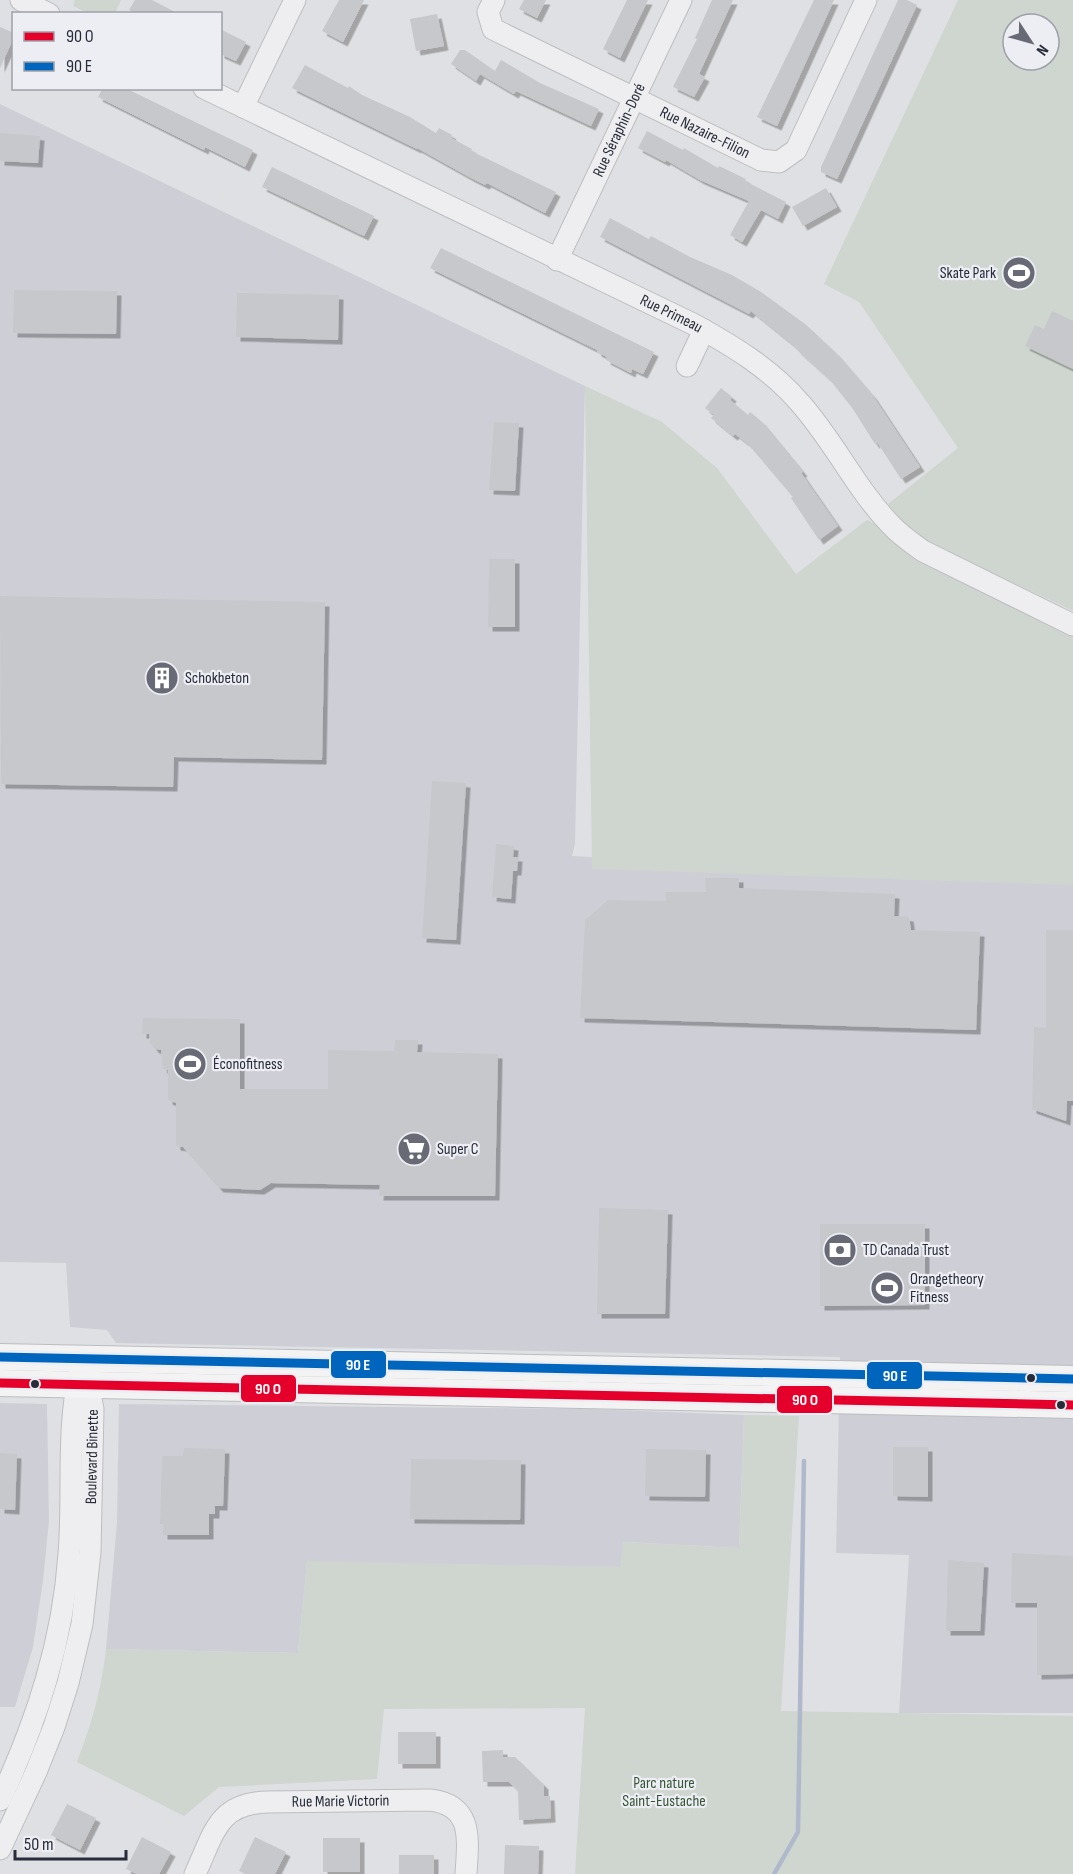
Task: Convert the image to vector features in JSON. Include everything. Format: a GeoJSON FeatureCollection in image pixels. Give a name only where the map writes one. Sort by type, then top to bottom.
{"type":"FeatureCollection","features":[{"type":"Feature","properties":{"kind":"main road"},"geometry":{"type":"LineString","coordinates":[[0,1357],[1073,1379]]}},
{"type":"Feature","properties":{"kind":"main road"},"geometry":{"type":"LineString","coordinates":[[0,1383],[83,1393],[1073,1405]]}},
{"type":"Feature","properties":{"kind":"street"},"geometry":{"type":"LineString","coordinates":[[21,0],[45,12]]}},
{"type":"Feature","properties":{"kind":"street"},"geometry":{"type":"LineString","coordinates":[[243,107],[296,0]]}},
{"type":"Feature","properties":{"kind":"street","name":"Rue Nazaire-Filion"},"geometry":{"type":"LineString","coordinates":[[494,0],[488,12],[493,29],[761,160],[779,162],[796,150],[866,0]]}},
{"type":"Feature","properties":{"kind":"street","name":"Rue Séraphin-Doré"},"geometry":{"type":"LineString","coordinates":[[557,260],[681,0]]}},
{"type":"Feature","properties":{"kind":"street","name":"Rue Primeau"},"geometry":{"type":"LineString","coordinates":[[208,90],[704,330],[754,361],[800,402],[876,509],[904,538],[923,551],[1073,625]]}},
{"type":"Feature","properties":{"kind":"street"},"geometry":{"type":"LineString","coordinates":[[687,366],[704,330]]}},
{"type":"Feature","properties":{"kind":"street","name":"Boulevard Binette"},"geometry":{"type":"LineString","coordinates":[[0,1849],[36,1772],[61,1707],[84,1616],[91,1532],[91,1501],[83,1393],[83,1359]]}},
{"type":"Feature","properties":{"kind":"street","name":"Boulevard Binette"},"geometry":{"type":"LineString","coordinates":[[0,1800],[22,1754],[42,1699],[61,1619],[83,1393]]}},
{"type":"Feature","properties":{"kind":"street","name":"Rue Marie Victorin"},"geometry":{"type":"LineString","coordinates":[[195,1874],[221,1820],[230,1811],[243,1804],[430,1800],[449,1805],[462,1818],[467,1831],[466,1874]]}},
{"type":"Feature","properties":{"kind":"shaded area"},"geometry":{"type":"Polygon","coordinates":[[[0,104],[585,386],[575,844],[572,856],[1073,879],[1073,1713],[899,1713],[909,1555],[836,1553],[840,1357],[116,1343],[107,1330],[70,1327],[66,1263],[0,1262],[0,104]]]}},
{"type":"Feature","properties":{"kind":"shaded area"},"geometry":{"type":"Polygon","coordinates":[[[0,1403],[47,1404],[49,1521],[43,1581],[33,1647],[15,1707],[0,1707],[0,1403]]]}},
{"type":"Feature","properties":{"kind":"shaded area"},"geometry":{"type":"Polygon","coordinates":[[[119,1404],[589,1409],[744,1415],[739,1548],[624,1542],[621,1567],[307,1562],[298,1653],[106,1649],[117,1522],[119,1404]]]}},
{"type":"Feature","properties":{"kind":"green space"},"geometry":{"type":"Polygon","coordinates":[[[75,0],[121,0],[116,12],[86,12],[73,6],[75,0]]]}},
{"type":"Feature","properties":{"kind":"green space"},"geometry":{"type":"Polygon","coordinates":[[[958,0],[1073,0],[1073,611],[914,535],[888,504],[958,448],[859,302],[824,284],[958,0]]]}},
{"type":"Feature","properties":{"kind":"green space"},"geometry":{"type":"Polygon","coordinates":[[[585,386],[662,422],[717,468],[796,574],[867,520],[1073,619],[1073,885],[592,869],[585,386]]]}},
{"type":"Feature","properties":{"kind":"green space","name":"Parc nature Saint-Eustache"},"geometry":{"type":"Polygon","coordinates":[[[744,1415],[799,1416],[781,1711],[1073,1716],[1073,1874],[575,1874],[585,1708],[384,1709],[377,1779],[219,1787],[184,1816],[77,1762],[95,1707],[106,1649],[298,1653],[307,1561],[620,1567],[623,1542],[739,1548],[744,1415]]]}},
{"type":"Feature","properties":{"kind":"building"},"geometry":{"type":"Polygon","coordinates":[[[135,0],[152,0],[175,12],[132,12],[129,10],[135,0]]]}},
{"type":"Feature","properties":{"kind":"building"},"geometry":{"type":"Polygon","coordinates":[[[339,0],[364,0],[343,42],[322,31],[339,0]]]}},
{"type":"Feature","properties":{"kind":"building"},"geometry":{"type":"Polygon","coordinates":[[[524,0],[546,0],[537,18],[519,9],[524,0]]]}},
{"type":"Feature","properties":{"kind":"building"},"geometry":{"type":"Polygon","coordinates":[[[627,0],[648,0],[620,58],[603,49],[627,0]]]}},
{"type":"Feature","properties":{"kind":"building"},"geometry":{"type":"Polygon","coordinates":[[[712,0],[733,0],[699,74],[705,77],[694,97],[673,87],[697,39],[695,38],[712,0]]]}},
{"type":"Feature","properties":{"kind":"building"},"geometry":{"type":"Polygon","coordinates":[[[814,0],[834,0],[777,126],[757,117],[814,0]]]}},
{"type":"Feature","properties":{"kind":"building"},"geometry":{"type":"Polygon","coordinates":[[[898,0],[907,0],[917,5],[837,179],[821,172],[821,167],[898,0]]]}},
{"type":"Feature","properties":{"kind":"building"},"geometry":{"type":"Polygon","coordinates":[[[437,14],[444,46],[416,51],[410,19],[437,14]]]}},
{"type":"Feature","properties":{"kind":"building"},"geometry":{"type":"Polygon","coordinates":[[[0,27],[12,32],[12,41],[0,68],[0,27]]]}},
{"type":"Feature","properties":{"kind":"building"},"geometry":{"type":"Polygon","coordinates":[[[222,30],[246,42],[236,61],[222,55],[222,30]]]}},
{"type":"Feature","properties":{"kind":"building"},"geometry":{"type":"Polygon","coordinates":[[[460,50],[465,50],[495,71],[501,60],[540,83],[599,109],[591,126],[516,91],[514,94],[480,74],[476,81],[451,64],[460,50]]]}},
{"type":"Feature","properties":{"kind":"building"},"geometry":{"type":"Polygon","coordinates":[[[305,65],[410,117],[436,133],[439,128],[452,135],[451,138],[472,149],[471,151],[556,192],[545,213],[292,88],[305,65]]]}},
{"type":"Feature","properties":{"kind":"building"},"geometry":{"type":"Polygon","coordinates":[[[102,90],[129,90],[253,150],[245,167],[205,147],[204,150],[98,97],[102,90]]]}},
{"type":"Feature","properties":{"kind":"building"},"geometry":{"type":"Polygon","coordinates":[[[647,131],[683,150],[684,148],[718,168],[719,166],[746,179],[745,181],[786,202],[778,219],[761,210],[742,242],[730,235],[749,201],[700,180],[666,160],[665,162],[638,148],[647,131]]]}},
{"type":"Feature","properties":{"kind":"building"},"geometry":{"type":"Polygon","coordinates":[[[0,133],[40,136],[38,163],[0,161],[0,133]]]}},
{"type":"Feature","properties":{"kind":"building"},"geometry":{"type":"Polygon","coordinates":[[[272,167],[374,216],[364,236],[262,187],[272,167]]]}},
{"type":"Feature","properties":{"kind":"building"},"geometry":{"type":"Polygon","coordinates":[[[826,188],[837,207],[803,226],[792,207],[826,188]]]}},
{"type":"Feature","properties":{"kind":"building"},"geometry":{"type":"Polygon","coordinates":[[[610,218],[649,239],[651,236],[690,257],[732,275],[761,292],[805,324],[835,352],[873,396],[920,467],[901,479],[877,442],[875,444],[853,409],[830,380],[797,348],[751,311],[749,314],[600,237],[610,218]]]}},
{"type":"Feature","properties":{"kind":"building"},"geometry":{"type":"Polygon","coordinates":[[[441,248],[654,352],[643,374],[632,369],[631,373],[606,360],[607,357],[597,350],[430,268],[441,248]]]}},
{"type":"Feature","properties":{"kind":"building"},"geometry":{"type":"Polygon","coordinates":[[[14,290],[117,291],[116,334],[13,333],[14,290]]]}},
{"type":"Feature","properties":{"kind":"building"},"geometry":{"type":"Polygon","coordinates":[[[237,293],[339,295],[338,340],[236,337],[237,293]]]}},
{"type":"Feature","properties":{"kind":"building"},"geometry":{"type":"Polygon","coordinates":[[[1052,311],[1073,321],[1073,369],[1025,346],[1035,325],[1044,329],[1052,311]]]}},
{"type":"Feature","properties":{"kind":"building"},"geometry":{"type":"Polygon","coordinates":[[[721,388],[732,397],[730,400],[748,415],[750,412],[761,421],[803,472],[801,473],[838,526],[819,540],[791,498],[793,497],[748,444],[735,434],[733,436],[711,418],[714,415],[705,408],[721,388]]]}},
{"type":"Feature","properties":{"kind":"building"},"geometry":{"type":"Polygon","coordinates":[[[494,422],[519,423],[515,491],[489,490],[494,422]]]}},
{"type":"Feature","properties":{"kind":"building"},"geometry":{"type":"Polygon","coordinates":[[[489,559],[515,559],[515,627],[488,627],[489,559]]]}},
{"type":"Feature","properties":{"kind":"building","name":"Schokbeton"},"geometry":{"type":"Polygon","coordinates":[[[0,596],[325,602],[322,760],[174,757],[173,787],[1,784],[0,596]]]}},
{"type":"Feature","properties":{"kind":"building"},"geometry":{"type":"Polygon","coordinates":[[[432,781],[466,783],[456,940],[422,938],[432,781]]]}},
{"type":"Feature","properties":{"kind":"building"},"geometry":{"type":"Polygon","coordinates":[[[496,844],[514,846],[513,857],[518,857],[517,871],[513,871],[511,899],[492,897],[496,844]]]}},
{"type":"Feature","properties":{"kind":"building"},"geometry":{"type":"Polygon","coordinates":[[[705,878],[739,878],[739,888],[895,894],[894,916],[909,917],[911,930],[980,932],[976,1030],[580,1018],[585,920],[608,900],[666,901],[665,892],[706,892],[705,878]]]}},
{"type":"Feature","properties":{"kind":"building"},"geometry":{"type":"Polygon","coordinates":[[[1046,930],[1073,930],[1073,1101],[1067,1101],[1066,1121],[1032,1109],[1034,1027],[1046,1028],[1046,930]]]}},
{"type":"Feature","properties":{"kind":"building"},"geometry":{"type":"Polygon","coordinates":[[[143,1018],[240,1019],[240,1089],[328,1089],[328,1050],[394,1051],[395,1040],[418,1040],[417,1052],[498,1054],[495,1196],[379,1196],[380,1185],[271,1183],[260,1190],[219,1188],[183,1147],[176,1146],[176,1103],[168,1100],[168,1070],[163,1069],[161,1050],[155,1049],[150,1043],[149,1034],[142,1034],[143,1018]]]}},
{"type":"Feature","properties":{"kind":"building"},"geometry":{"type":"Polygon","coordinates":[[[599,1208],[668,1210],[665,1314],[597,1314],[599,1208]]]}},
{"type":"Feature","properties":{"kind":"building"},"geometry":{"type":"Polygon","coordinates":[[[820,1224],[925,1224],[925,1305],[820,1306],[820,1224]]]}},
{"type":"Feature","properties":{"kind":"building"},"geometry":{"type":"Polygon","coordinates":[[[893,1447],[928,1447],[928,1497],[893,1496],[893,1447]]]}},
{"type":"Feature","properties":{"kind":"building"},"geometry":{"type":"Polygon","coordinates":[[[184,1448],[225,1449],[223,1506],[215,1506],[215,1514],[209,1514],[209,1535],[163,1535],[163,1524],[160,1524],[162,1456],[183,1456],[184,1448]]]}},
{"type":"Feature","properties":{"kind":"building"},"geometry":{"type":"Polygon","coordinates":[[[646,1449],[706,1450],[705,1497],[645,1496],[646,1449]]]}},
{"type":"Feature","properties":{"kind":"building"},"geometry":{"type":"Polygon","coordinates":[[[0,1453],[17,1454],[15,1510],[0,1509],[0,1453]]]}},
{"type":"Feature","properties":{"kind":"building"},"geometry":{"type":"Polygon","coordinates":[[[411,1459],[521,1460],[520,1520],[410,1519],[411,1459]]]}},
{"type":"Feature","properties":{"kind":"building"},"geometry":{"type":"Polygon","coordinates":[[[1012,1553],[1073,1556],[1073,1674],[1037,1675],[1037,1603],[1011,1603],[1012,1553]]]}},
{"type":"Feature","properties":{"kind":"building"},"geometry":{"type":"Polygon","coordinates":[[[948,1560],[984,1563],[980,1631],[946,1631],[948,1560]]]}},
{"type":"Feature","properties":{"kind":"building"},"geometry":{"type":"Polygon","coordinates":[[[398,1732],[436,1732],[436,1764],[398,1764],[398,1732]]]}},
{"type":"Feature","properties":{"kind":"building"},"geometry":{"type":"Polygon","coordinates":[[[503,1750],[503,1757],[515,1757],[544,1785],[544,1796],[550,1796],[551,1818],[519,1820],[518,1791],[509,1782],[483,1782],[482,1751],[503,1750]]]}},
{"type":"Feature","properties":{"kind":"building"},"geometry":{"type":"Polygon","coordinates":[[[67,1804],[96,1818],[80,1850],[51,1835],[67,1804]]]}},
{"type":"Feature","properties":{"kind":"building"},"geometry":{"type":"Polygon","coordinates":[[[142,1837],[171,1852],[159,1874],[137,1874],[126,1869],[142,1837]]]}},
{"type":"Feature","properties":{"kind":"building"},"geometry":{"type":"Polygon","coordinates":[[[255,1837],[286,1852],[275,1874],[246,1874],[239,1871],[255,1837]]]}},
{"type":"Feature","properties":{"kind":"building"},"geometry":{"type":"Polygon","coordinates":[[[323,1838],[360,1838],[360,1872],[323,1872],[323,1838]]]}},
{"type":"Feature","properties":{"kind":"building"},"geometry":{"type":"Polygon","coordinates":[[[505,1845],[539,1846],[538,1874],[504,1874],[505,1845]]]}},
{"type":"Feature","properties":{"kind":"building"},"geometry":{"type":"Polygon","coordinates":[[[399,1855],[434,1855],[434,1874],[399,1874],[399,1855]]]}},
{"type":"Feature","properties":{"kind":"waterway"},"geometry":{"type":"LineString","coordinates":[[774,1874],[798,1832],[804,1461]]}},
{"type":"Feature","properties":{"kind":"transit line"},"geometry":{"type":"LineString","coordinates":[[0,1357],[1073,1379]]}},
{"type":"Feature","properties":{"kind":"transit line"},"geometry":{"type":"LineString","coordinates":[[0,1383],[1073,1405]]}},
{"type":"Feature","properties":{"kind":"place","name":"Skate Park"},"geometry":{"type":"Point","coordinates":[1019,273]}},
{"type":"Feature","properties":{"kind":"place","name":"Schokbeton"},"geometry":{"type":"Point","coordinates":[162,678]}},
{"type":"Feature","properties":{"kind":"place","name":"Éconofitness"},"geometry":{"type":"Point","coordinates":[190,1064]}},
{"type":"Feature","properties":{"kind":"place","name":"Super C"},"geometry":{"type":"Point","coordinates":[414,1149]}},
{"type":"Feature","properties":{"kind":"place","name":"TD Canada Trust"},"geometry":{"type":"Point","coordinates":[840,1250]}},
{"type":"Feature","properties":{"kind":"place","name":"Orangetheory Fitness"},"geometry":{"type":"Point","coordinates":[887,1288]}}]}
